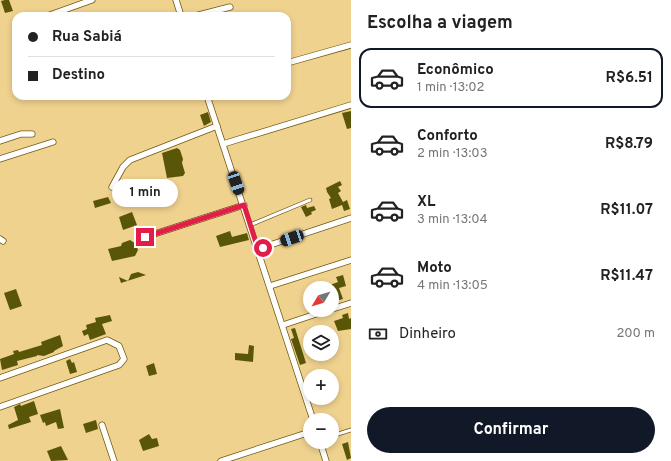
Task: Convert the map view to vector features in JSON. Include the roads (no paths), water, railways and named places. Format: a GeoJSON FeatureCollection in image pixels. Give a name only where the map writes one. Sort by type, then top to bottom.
{"type":"FeatureCollection","features":[{"type":"Feature","properties":{"kind":"street"},"geometry":{"type":"LineString","coordinates":[[58,12],[92,0]]}},
{"type":"Feature","properties":{"kind":"street"},"geometry":{"type":"LineString","coordinates":[[176,0],[180,12]]}},
{"type":"Feature","properties":{"kind":"street"},"geometry":{"type":"LineString","coordinates":[[211,12],[230,7]]}},
{"type":"Feature","properties":{"kind":"street"},"geometry":{"type":"LineString","coordinates":[[291,62],[351,45]]}},
{"type":"Feature","properties":{"kind":"street"},"geometry":{"type":"LineString","coordinates":[[208,100],[244,205],[311,413]]}},
{"type":"Feature","properties":{"kind":"street"},"geometry":{"type":"LineString","coordinates":[[223,144],[351,105]]}},
{"type":"Feature","properties":{"kind":"street"},"geometry":{"type":"LineString","coordinates":[[112,187],[123,167],[130,160],[217,126]]}},
{"type":"Feature","properties":{"kind":"street"},"geometry":{"type":"LineString","coordinates":[[0,141],[21,134],[32,134]]}},
{"type":"Feature","properties":{"kind":"street"},"geometry":{"type":"LineString","coordinates":[[0,159],[53,142]]}},
{"type":"Feature","properties":{"kind":"street"},"geometry":{"type":"LineString","coordinates":[[145,237],[244,205]]}},
{"type":"Feature","properties":{"kind":"street"},"geometry":{"type":"LineString","coordinates":[[258,249],[351,218]]}},
{"type":"Feature","properties":{"kind":"street"},"geometry":{"type":"LineString","coordinates":[[270,286],[351,260]]}},
{"type":"Feature","properties":{"kind":"street"},"geometry":{"type":"LineString","coordinates":[[339,307],[351,303]]}},
{"type":"Feature","properties":{"kind":"street"},"geometry":{"type":"LineString","coordinates":[[283,325],[307,317]]}},
{"type":"Feature","properties":{"kind":"street"},"geometry":{"type":"LineString","coordinates":[[0,378],[107,340],[120,346],[124,359],[119,366],[0,407]]}},
{"type":"Feature","properties":{"kind":"street"},"geometry":{"type":"LineString","coordinates":[[102,425],[114,461]]}},
{"type":"Feature","properties":{"kind":"street"},"geometry":{"type":"LineString","coordinates":[[220,461],[303,434]]}},
{"type":"Feature","properties":{"kind":"street"},"geometry":{"type":"LineString","coordinates":[[322,449],[326,461]]}},
{"type":"Feature","properties":{"kind":"lane"},"geometry":{"type":"LineString","coordinates":[[250,225],[310,200]]}},
{"type":"Feature","properties":{"kind":"lane"},"geometry":{"type":"LineString","coordinates":[[339,434],[351,430]]}}]}
